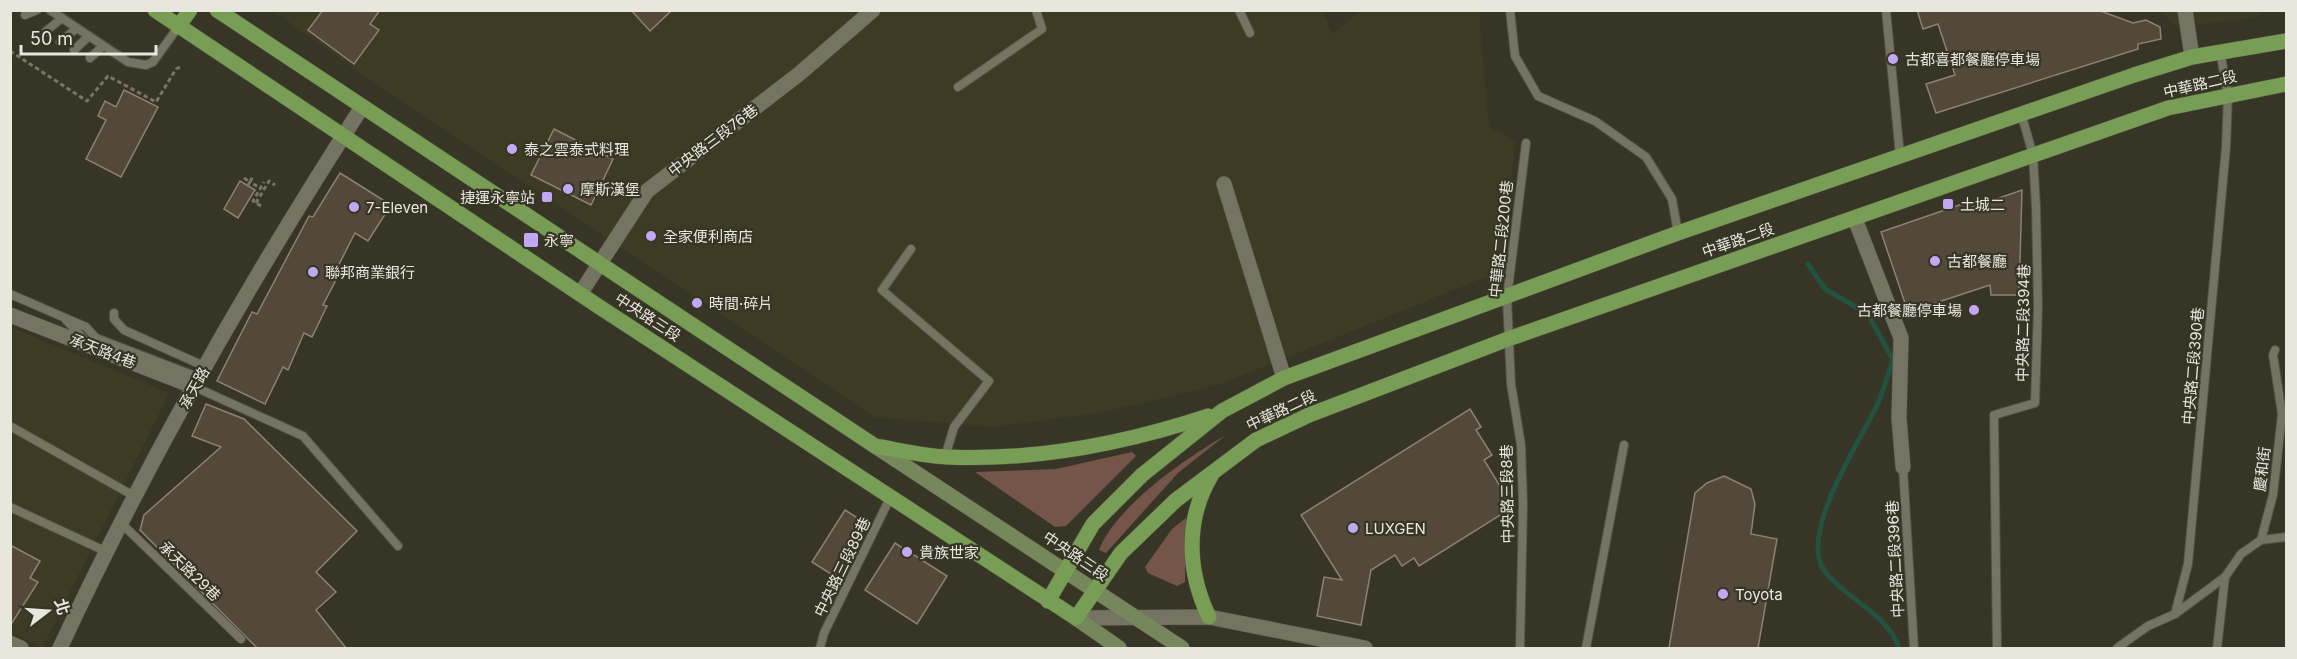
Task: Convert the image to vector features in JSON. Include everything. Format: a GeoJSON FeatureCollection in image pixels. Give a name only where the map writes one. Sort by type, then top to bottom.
{"type":"FeatureCollection","features":[{"type":"Feature","properties":{"kind":"main road","name":"中央路三段"},"geometry":{"type":"LineString","coordinates":[[155,10],[580,294],[1076,618]]}},
{"type":"Feature","properties":{"kind":"main road"},"geometry":{"type":"LineString","coordinates":[[178,27],[190,10]]}},
{"type":"Feature","properties":{"kind":"main road","name":"中央路三段"},"geometry":{"type":"LineString","coordinates":[[217,10],[1182,648]]}},
{"type":"Feature","properties":{"kind":"main road","name":"中華路二段"},"geometry":{"type":"LineString","coordinates":[[1222,411],[1284,378],[1507,298],[1678,233],[2021,113],[2192,57],[2286,41]]}},
{"type":"Feature","properties":{"kind":"main road","name":"中華路二段"},"geometry":{"type":"LineString","coordinates":[[1076,618],[1120,554],[1147,526],[1216,468],[1256,440],[1309,415],[1508,339],[2168,108],[2286,84]]}},
{"type":"Feature","properties":{"kind":"main road"},"geometry":{"type":"LineString","coordinates":[[875,446],[945,457],[1006,457],[1078,450],[1146,437],[1222,411]]}},
{"type":"Feature","properties":{"kind":"main road"},"geometry":{"type":"LineString","coordinates":[[1048,601],[1085,536],[1116,499],[1177,445],[1222,411]]}},
{"type":"Feature","properties":{"kind":"main road"},"geometry":{"type":"LineString","coordinates":[[1209,617],[1196,591],[1191,557],[1199,496],[1216,468]]}},
{"type":"Feature","properties":{"kind":"main road"},"geometry":{"type":"LineString","coordinates":[[1076,618],[1119,648]]}},
{"type":"Feature","properties":{"kind":"street","name":"中央路三段76巷"},"geometry":{"type":"LineString","coordinates":[[580,294],[598,262],[646,191],[799,74],[873,10]]}},
{"type":"Feature","properties":{"kind":"street"},"geometry":{"type":"LineString","coordinates":[[2185,10],[2192,57]]}},
{"type":"Feature","properties":{"kind":"street","name":"承天路"},"geometry":{"type":"LineString","coordinates":[[60,648],[105,551],[134,496],[276,240],[362,107]]}},
{"type":"Feature","properties":{"kind":"street"},"geometry":{"type":"LineString","coordinates":[[1224,184],[1284,378]]}},
{"type":"Feature","properties":{"kind":"street"},"geometry":{"type":"LineString","coordinates":[[1855,219],[1901,338],[1899,417],[1903,467]]}},
{"type":"Feature","properties":{"kind":"street","name":"承天路4巷"},"geometry":{"type":"LineString","coordinates":[[10,315],[90,345],[200,377]]}},
{"type":"Feature","properties":{"kind":"street"},"geometry":{"type":"LineString","coordinates":[[1076,618],[1209,617],[1365,648]]}},
{"type":"Feature","properties":{"kind":"street"},"geometry":{"type":"LineString","coordinates":[[10,643],[21,648]]}},
{"type":"Feature","properties":{"kind":"lane"},"geometry":{"type":"LineString","coordinates":[[25,15],[38,10]]}},
{"type":"Feature","properties":{"kind":"lane"},"geometry":{"type":"LineString","coordinates":[[50,10],[128,62],[146,65],[153,62],[178,27]]}},
{"type":"Feature","properties":{"kind":"lane"},"geometry":{"type":"LineString","coordinates":[[958,87],[1042,29],[1036,10]]}},
{"type":"Feature","properties":{"kind":"lane"},"geometry":{"type":"LineString","coordinates":[[1239,10],[1250,33]]}},
{"type":"Feature","properties":{"kind":"lane"},"geometry":{"type":"LineString","coordinates":[[1510,10],[1515,56],[1538,96],[1595,120],[1646,157],[1672,199],[1678,233]]}},
{"type":"Feature","properties":{"kind":"lane"},"geometry":{"type":"LineString","coordinates":[[1886,10],[1900,156]]}},
{"type":"Feature","properties":{"kind":"lane"},"geometry":{"type":"LineString","coordinates":[[45,32],[62,18]]}},
{"type":"Feature","properties":{"kind":"lane"},"geometry":{"type":"LineString","coordinates":[[60,42],[77,28]]}},
{"type":"Feature","properties":{"kind":"lane"},"geometry":{"type":"LineString","coordinates":[[74,50],[89,36]]}},
{"type":"Feature","properties":{"kind":"lane"},"geometry":{"type":"LineString","coordinates":[[90,58],[104,46]]}},
{"type":"Feature","properties":{"kind":"lane","name":"中央路二段390巷"},"geometry":{"type":"LineString","coordinates":[[2175,614],[2188,564],[2226,147],[2228,95],[2220,51]]}},
{"type":"Feature","properties":{"kind":"lane","name":"中央路二段394巷"},"geometry":{"type":"LineString","coordinates":[[1997,648],[1994,415],[2035,403],[2038,307],[2033,155],[2021,113]]}},
{"type":"Feature","properties":{"kind":"lane","name":"中華路二段200巷"},"geometry":{"type":"LineString","coordinates":[[1508,339],[1507,298],[1526,143]]}},
{"type":"Feature","properties":{"kind":"lane"},"geometry":{"type":"LineString","coordinates":[[911,249],[882,290],[989,381],[954,426],[945,457]]}},
{"type":"Feature","properties":{"kind":"lane"},"geometry":{"type":"LineString","coordinates":[[10,294],[86,327],[96,338],[200,377]]}},
{"type":"Feature","properties":{"kind":"lane"},"geometry":{"type":"LineString","coordinates":[[114,313],[114,319],[124,330],[303,436],[398,546]]}},
{"type":"Feature","properties":{"kind":"lane"},"geometry":{"type":"LineString","coordinates":[[63,318],[90,345]]}},
{"type":"Feature","properties":{"kind":"lane","name":"中央路三段8巷"},"geometry":{"type":"LineString","coordinates":[[1508,339],[1522,480],[1520,648]]}},
{"type":"Feature","properties":{"kind":"lane","name":"慶和街"},"geometry":{"type":"LineString","coordinates":[[2260,540],[2273,495],[2282,414],[2272,355],[2275,350]]}},
{"type":"Feature","properties":{"kind":"lane"},"geometry":{"type":"LineString","coordinates":[[10,426],[134,496]]}},
{"type":"Feature","properties":{"kind":"lane"},"geometry":{"type":"LineString","coordinates":[[1586,648],[1624,445]]}},
{"type":"Feature","properties":{"kind":"lane","name":"中央路二段396巷"},"geometry":{"type":"LineString","coordinates":[[1903,467],[1914,648]]}},
{"type":"Feature","properties":{"kind":"lane","name":"中央路三段89巷"},"geometry":{"type":"LineString","coordinates":[[820,648],[824,633],[890,498]]}},
{"type":"Feature","properties":{"kind":"lane"},"geometry":{"type":"LineString","coordinates":[[10,507],[105,551]]}},
{"type":"Feature","properties":{"kind":"lane","name":"承天路29巷"},"geometry":{"type":"LineString","coordinates":[[121,523],[241,639]]}},
{"type":"Feature","properties":{"kind":"lane"},"geometry":{"type":"LineString","coordinates":[[2117,648],[2148,626],[2175,614],[2225,577],[2241,554],[2260,540],[2286,537]]}},
{"type":"Feature","properties":{"kind":"lane"},"geometry":{"type":"LineString","coordinates":[[2217,648],[2225,577]]}},
{"type":"Feature","properties":{"kind":"path"},"geometry":{"type":"LineString","coordinates":[[10,51],[87,101],[108,76],[156,102],[176,68]]}},
{"type":"Feature","properties":{"kind":"path"},"geometry":{"type":"LineString","coordinates":[[249,184],[253,176]]}},
{"type":"Feature","properties":{"kind":"path"},"geometry":{"type":"LineString","coordinates":[[244,178],[249,184],[260,188]]}},
{"type":"Feature","properties":{"kind":"path"},"geometry":{"type":"LineString","coordinates":[[256,203],[269,180],[275,185]]}},
{"type":"Feature","properties":{"kind":"path"},"geometry":{"type":"LineString","coordinates":[[261,206],[253,201],[264,182]]}},
{"type":"Feature","properties":{"kind":"shaded area"},"geometry":{"type":"Polygon","coordinates":[[[1322,10],[1332,34],[1360,11],[1479,11],[1489,127],[1515,141],[1504,270],[1218,385],[1103,412],[994,427],[874,417],[359,72],[273,11],[1322,10]]]}},
{"type":"Feature","properties":{"kind":"shaded area"},"geometry":{"type":"Polygon","coordinates":[[[2160,11],[2260,11],[2258,17],[2176,27],[2160,11]]]}},
{"type":"Feature","properties":{"kind":"shaded area"},"geometry":{"type":"Polygon","coordinates":[[[10,327],[169,393],[42,648],[11,632],[10,327]]]}},
{"type":"Feature","properties":{"kind":"shaded area"},"geometry":{"type":"Polygon","coordinates":[[[1226,435],[1178,473],[1106,553],[1099,550],[1108,533],[1136,500],[1192,456],[1226,435]]]}},
{"type":"Feature","properties":{"kind":"shaded area"},"geometry":{"type":"Polygon","coordinates":[[[1132,452],[1136,456],[1066,526],[1055,527],[975,472],[1056,469],[1132,452]]]}},
{"type":"Feature","properties":{"kind":"shaded area"},"geometry":{"type":"Polygon","coordinates":[[[1186,518],[1185,582],[1177,586],[1148,573],[1145,567],[1172,529],[1186,518]]]}},
{"type":"Feature","properties":{"kind":"building"},"geometry":{"type":"Polygon","coordinates":[[[323,10],[380,10],[370,24],[379,30],[354,64],[308,30],[323,10]]]}},
{"type":"Feature","properties":{"kind":"building"},"geometry":{"type":"Polygon","coordinates":[[[631,10],[672,10],[650,31],[631,10]]]}},
{"type":"Feature","properties":{"kind":"building"},"geometry":{"type":"Polygon","coordinates":[[[1917,10],[2098,10],[2133,23],[2146,20],[2160,27],[2161,39],[2138,44],[2138,49],[1936,113],[1926,84],[1955,75],[1938,24],[1923,29],[1917,10]]]}},
{"type":"Feature","properties":{"kind":"building"},"geometry":{"type":"Polygon","coordinates":[[[124,90],[158,107],[121,177],[86,159],[106,120],[98,116],[105,101],[116,107],[124,90]]]}},
{"type":"Feature","properties":{"kind":"building"},"geometry":{"type":"Polygon","coordinates":[[[554,129],[613,159],[591,205],[531,175],[554,129]]]}},
{"type":"Feature","properties":{"kind":"building"},"geometry":{"type":"Polygon","coordinates":[[[340,173],[391,205],[368,241],[355,233],[334,274],[338,276],[323,305],[327,306],[312,337],[304,333],[288,370],[283,367],[265,404],[217,381],[252,312],[257,314],[309,216],[313,217],[340,173]]]}},
{"type":"Feature","properties":{"kind":"building"},"geometry":{"type":"Polygon","coordinates":[[[240,181],[255,190],[238,218],[224,209],[240,181]]]}},
{"type":"Feature","properties":{"kind":"building","name":"古都餐廳"},"geometry":{"type":"Polygon","coordinates":[[[2022,190],[2019,295],[1991,295],[1990,285],[1908,312],[1881,232],[1968,202],[1970,208],[2022,190]]]}},
{"type":"Feature","properties":{"kind":"building"},"geometry":{"type":"Polygon","coordinates":[[[206,404],[244,419],[357,531],[316,572],[336,592],[316,610],[346,648],[257,648],[140,530],[144,515],[221,447],[192,436],[206,404]]]}},
{"type":"Feature","properties":{"kind":"building"},"geometry":{"type":"Polygon","coordinates":[[[1470,409],[1481,427],[1476,430],[1492,455],[1484,460],[1513,507],[1419,566],[1414,558],[1402,566],[1395,555],[1371,570],[1361,625],[1317,616],[1324,577],[1342,580],[1301,515],[1470,409]]]}},
{"type":"Feature","properties":{"kind":"building","name":"Toyota"},"geometry":{"type":"Polygon","coordinates":[[[1724,476],[1751,489],[1755,504],[1751,534],[1777,539],[1758,648],[1669,648],[1695,493],[1707,483],[1724,476]]]}},
{"type":"Feature","properties":{"kind":"building"},"geometry":{"type":"Polygon","coordinates":[[[845,510],[867,524],[834,576],[812,562],[845,510]]]}},
{"type":"Feature","properties":{"kind":"building"},"geometry":{"type":"Polygon","coordinates":[[[895,543],[947,576],[917,624],[865,590],[895,543]]]}},
{"type":"Feature","properties":{"kind":"building"},"geometry":{"type":"Polygon","coordinates":[[[10,545],[40,561],[30,578],[38,582],[10,626],[10,545]]]}},
{"type":"Feature","properties":{"kind":"waterway"},"geometry":{"type":"LineString","coordinates":[[1808,264],[1825,289],[1868,314],[1893,360],[1878,403],[1846,464],[1824,514],[1819,537],[1819,558],[1827,574],[1886,626],[1899,648]]}},
{"type":"Feature","properties":{"kind":"place","name":"古都喜都餐廳停車場"},"geometry":{"type":"Point","coordinates":[1893,59]}},
{"type":"Feature","properties":{"kind":"place","name":"泰之雲泰式料理"},"geometry":{"type":"Point","coordinates":[512,149]}},
{"type":"Feature","properties":{"kind":"place","name":"摩斯漢堡"},"geometry":{"type":"Point","coordinates":[568,189]}},
{"type":"Feature","properties":{"kind":"place","name":"捷運永寧站"},"geometry":{"type":"Point","coordinates":[547,197]}},
{"type":"Feature","properties":{"kind":"place","name":"土城二"},"geometry":{"type":"Point","coordinates":[1948,204]}},
{"type":"Feature","properties":{"kind":"place","name":"7-Eleven"},"geometry":{"type":"Point","coordinates":[354,207]}},
{"type":"Feature","properties":{"kind":"place","name":"全家便利商店"},"geometry":{"type":"Point","coordinates":[651,236]}},
{"type":"Feature","properties":{"kind":"place","name":"永寧"},"geometry":{"type":"Point","coordinates":[531,240]}},
{"type":"Feature","properties":{"kind":"place","name":"古都餐廳"},"geometry":{"type":"Point","coordinates":[1935,261]}},
{"type":"Feature","properties":{"kind":"place","name":"聯邦商業銀行"},"geometry":{"type":"Point","coordinates":[313,272]}},
{"type":"Feature","properties":{"kind":"place","name":"時間·碎片"},"geometry":{"type":"Point","coordinates":[697,303]}},
{"type":"Feature","properties":{"kind":"place","name":"古都餐廳停車場"},"geometry":{"type":"Point","coordinates":[1974,310]}},
{"type":"Feature","properties":{"kind":"place","name":"LUXGEN"},"geometry":{"type":"Point","coordinates":[1353,528]}},
{"type":"Feature","properties":{"kind":"place","name":"貴族世家"},"geometry":{"type":"Point","coordinates":[907,552]}},
{"type":"Feature","properties":{"kind":"place","name":"Toyota"},"geometry":{"type":"Point","coordinates":[1723,594]}}]}
